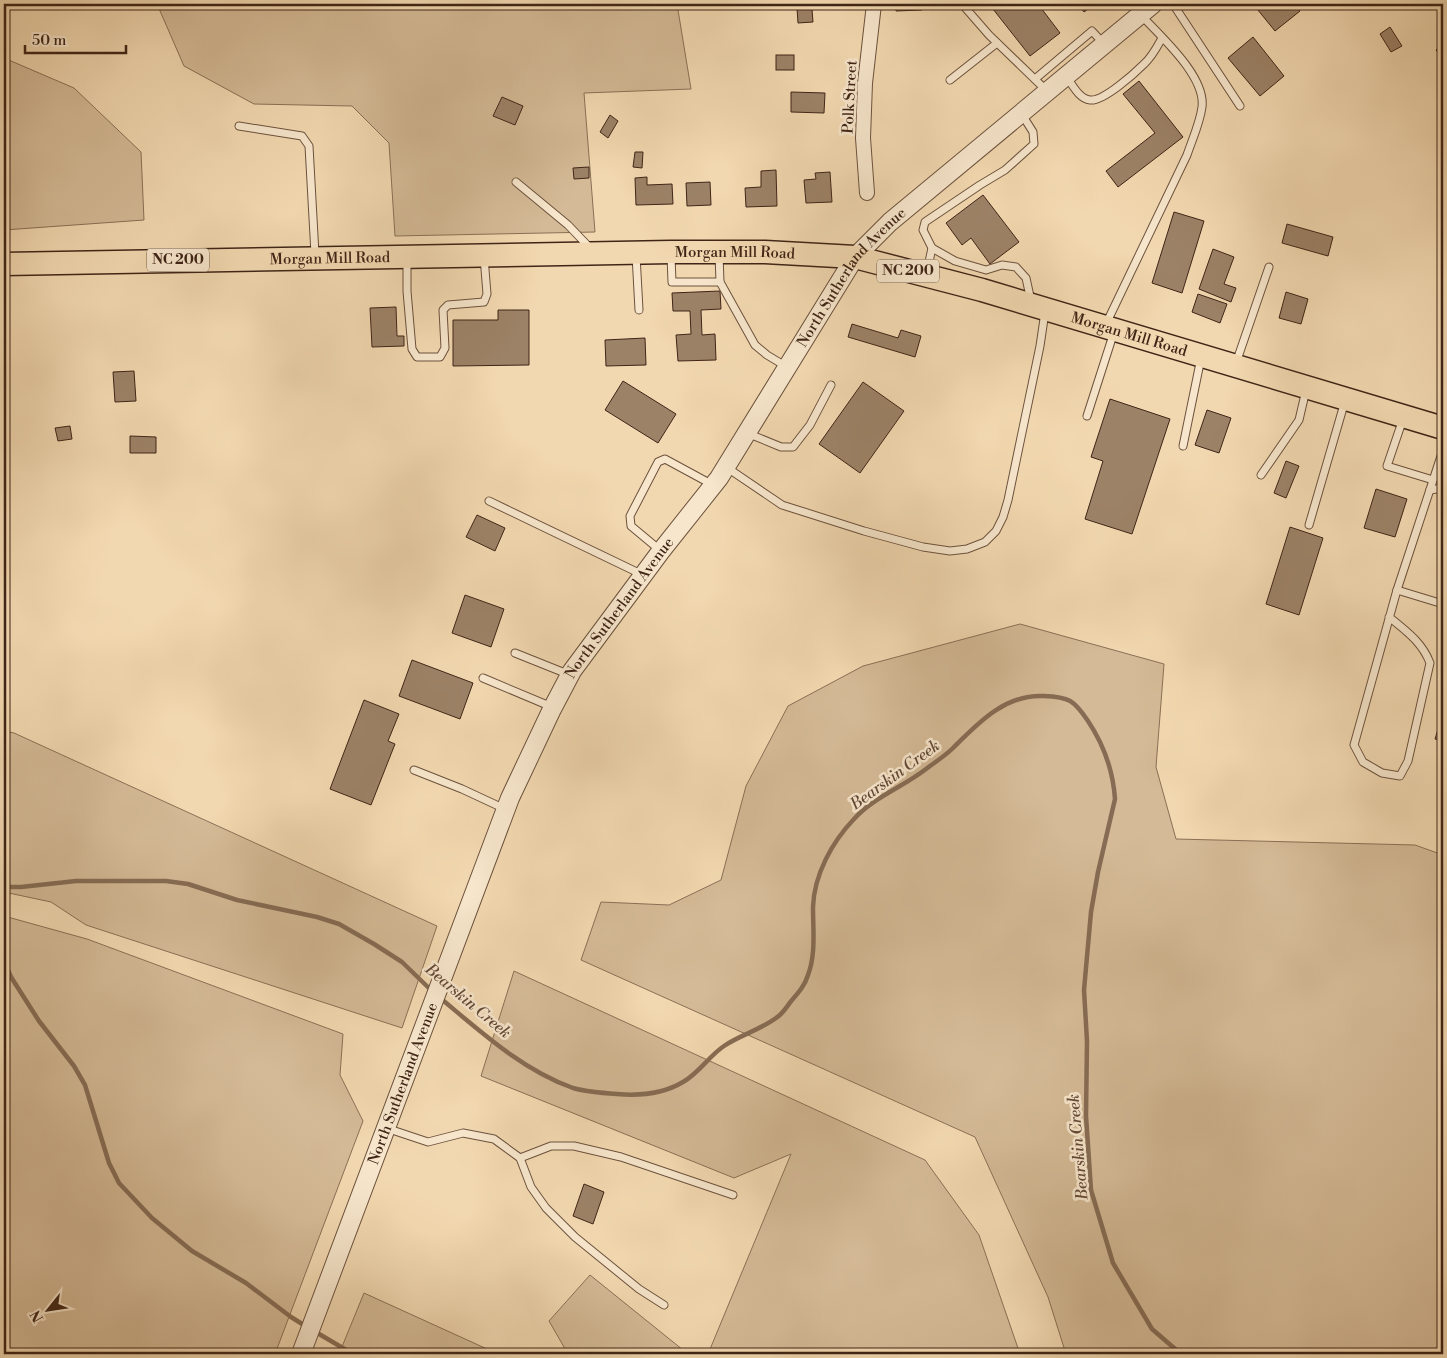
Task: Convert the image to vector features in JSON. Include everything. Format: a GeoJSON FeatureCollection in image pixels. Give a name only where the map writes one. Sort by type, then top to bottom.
{"type":"FeatureCollection","features":[{"type":"Feature","properties":{"kind":"main road","name":"Morgan Mill Road"},"geometry":{"type":"LineString","coordinates":[[4,264],[593,252],[719,251],[855,257],[1039,307],[1443,428]]}},
{"type":"Feature","properties":{"kind":"street","name":"Polk Street"},"geometry":{"type":"LineString","coordinates":[[867,193],[863,138],[866,83],[874,4]]}},
{"type":"Feature","properties":{"kind":"street","name":"North Sutherland Avenue"},"geometry":{"type":"LineString","coordinates":[[301,1354],[506,809],[553,707],[571,675],[661,551],[726,468],[855,257],[890,222],[1021,113],[1041,85],[1066,76],[1146,9]]}},
{"type":"Feature","properties":{"kind":"lane"},"geometry":{"type":"LineString","coordinates":[[962,4],[997,43],[1041,85],[1082,38],[1092,30],[1104,44]]}},
{"type":"Feature","properties":{"kind":"lane"},"geometry":{"type":"LineString","coordinates":[[1173,4],[1240,106]]}},
{"type":"Feature","properties":{"kind":"lane"},"geometry":{"type":"LineString","coordinates":[[1087,416],[1110,328],[1187,155],[1197,127],[1202,105],[1200,90],[1191,72],[1162,38],[1146,9]]}},
{"type":"Feature","properties":{"kind":"lane"},"geometry":{"type":"LineString","coordinates":[[1066,76],[1082,97],[1090,100],[1101,98],[1145,64],[1162,38]]}},
{"type":"Feature","properties":{"kind":"lane"},"geometry":{"type":"LineString","coordinates":[[950,80],[997,43]]}},
{"type":"Feature","properties":{"kind":"lane"},"geometry":{"type":"LineString","coordinates":[[726,468],[782,505],[864,531],[923,547],[950,551],[967,549],[984,542],[996,531],[1006,508],[1040,346],[1039,307],[1026,278],[1016,267],[1002,265],[986,270],[955,261],[932,248],[923,230],[925,222],[1005,170],[1034,144],[1033,132],[1021,113]]}},
{"type":"Feature","properties":{"kind":"lane"},"geometry":{"type":"LineString","coordinates":[[239,126],[302,136],[309,146],[316,257]]}},
{"type":"Feature","properties":{"kind":"lane"},"geometry":{"type":"LineString","coordinates":[[516,182],[568,225],[593,252]]}},
{"type":"Feature","properties":{"kind":"lane"},"geometry":{"type":"LineString","coordinates":[[926,275],[932,248]]}},
{"type":"Feature","properties":{"kind":"lane"},"geometry":{"type":"LineString","coordinates":[[719,251],[720,282],[755,345],[787,367]]}},
{"type":"Feature","properties":{"kind":"lane"},"geometry":{"type":"LineString","coordinates":[[636,252],[639,310]]}},
{"type":"Feature","properties":{"kind":"lane"},"geometry":{"type":"LineString","coordinates":[[671,252],[672,282],[720,282]]}},
{"type":"Feature","properties":{"kind":"lane"},"geometry":{"type":"LineString","coordinates":[[407,256],[407,291],[412,349],[417,357],[440,357],[445,348],[443,310],[448,306],[484,302],[487,294],[484,254]]}},
{"type":"Feature","properties":{"kind":"lane"},"geometry":{"type":"LineString","coordinates":[[1235,366],[1269,267]]}},
{"type":"Feature","properties":{"kind":"lane"},"geometry":{"type":"LineString","coordinates":[[1183,446],[1202,356]]}},
{"type":"Feature","properties":{"kind":"lane"},"geometry":{"type":"LineString","coordinates":[[747,433],[782,447],[793,448],[810,425],[831,385]]}},
{"type":"Feature","properties":{"kind":"lane"},"geometry":{"type":"LineString","coordinates":[[1261,475],[1298,420],[1307,387]]}},
{"type":"Feature","properties":{"kind":"lane"},"geometry":{"type":"LineString","coordinates":[[1309,525],[1345,399]]}},
{"type":"Feature","properties":{"kind":"lane"},"geometry":{"type":"LineString","coordinates":[[1404,416],[1387,466],[1433,480]]}},
{"type":"Feature","properties":{"kind":"lane"},"geometry":{"type":"LineString","coordinates":[[1389,618],[1416,639],[1426,652],[1430,663],[1408,761],[1400,776],[1382,772],[1363,762],[1354,745],[1389,618],[1397,590],[1443,450]]}},
{"type":"Feature","properties":{"kind":"lane"},"geometry":{"type":"LineString","coordinates":[[661,551],[631,526],[630,516],[658,462],[664,459],[714,485]]}},
{"type":"Feature","properties":{"kind":"lane"},"geometry":{"type":"LineString","coordinates":[[1430,490],[1443,488]]}},
{"type":"Feature","properties":{"kind":"lane"},"geometry":{"type":"LineString","coordinates":[[489,501],[643,576]]}},
{"type":"Feature","properties":{"kind":"lane"},"geometry":{"type":"LineString","coordinates":[[1397,590],[1443,604]]}},
{"type":"Feature","properties":{"kind":"lane"},"geometry":{"type":"LineString","coordinates":[[515,653],[571,675]]}},
{"type":"Feature","properties":{"kind":"lane"},"geometry":{"type":"LineString","coordinates":[[483,678],[553,707]]}},
{"type":"Feature","properties":{"kind":"lane"},"geometry":{"type":"LineString","coordinates":[[414,770],[506,809]]}},
{"type":"Feature","properties":{"kind":"lane"},"geometry":{"type":"LineString","coordinates":[[385,1128],[428,1142],[463,1133],[494,1139],[520,1158],[531,1187],[546,1208],[582,1243],[638,1289],[664,1305]]}},
{"type":"Feature","properties":{"kind":"lane"},"geometry":{"type":"LineString","coordinates":[[520,1158],[551,1146],[574,1146],[621,1157],[733,1195]]}},
{"type":"Feature","properties":{"kind":"shaded area"},"geometry":{"type":"Polygon","coordinates":[[[157,4],[677,4],[691,89],[584,93],[595,232],[395,236],[389,143],[352,106],[254,104],[184,66],[157,4]]]}},
{"type":"Feature","properties":{"kind":"shaded area"},"geometry":{"type":"Polygon","coordinates":[[[4,58],[74,88],[141,152],[144,220],[4,230],[4,58]]]}},
{"type":"Feature","properties":{"kind":"shaded area"},"geometry":{"type":"Polygon","coordinates":[[[1020,624],[1164,664],[1156,767],[1176,839],[1415,845],[1443,855],[1443,1354],[1066,1354],[1048,1297],[975,1137],[581,960],[601,902],[669,905],[721,880],[746,786],[788,706],[863,666],[1020,624]]]}},
{"type":"Feature","properties":{"kind":"shaded area"},"geometry":{"type":"Polygon","coordinates":[[[4,731],[14,733],[437,926],[402,1028],[86,925],[51,902],[4,892],[4,731]]]}},
{"type":"Feature","properties":{"kind":"shaded area"},"geometry":{"type":"Polygon","coordinates":[[[4,916],[87,939],[343,1034],[340,1075],[363,1121],[275,1354],[4,1354],[4,916]]]}},
{"type":"Feature","properties":{"kind":"shaded area"},"geometry":{"type":"Polygon","coordinates":[[[514,971],[925,1160],[979,1235],[1020,1354],[708,1354],[791,1154],[734,1178],[481,1076],[514,971]]]}},
{"type":"Feature","properties":{"kind":"shaded area"},"geometry":{"type":"Polygon","coordinates":[[[590,1275],[688,1354],[568,1354],[549,1321],[590,1275]]]}},
{"type":"Feature","properties":{"kind":"shaded area"},"geometry":{"type":"Polygon","coordinates":[[[364,1293],[498,1354],[339,1354],[364,1293]]]}},
{"type":"Feature","properties":{"kind":"building"},"geometry":{"type":"Polygon","coordinates":[[[786,4],[815,4],[816,9],[812,10],[813,22],[798,23],[797,8],[786,9],[786,4]]]}},
{"type":"Feature","properties":{"kind":"building"},"geometry":{"type":"Polygon","coordinates":[[[896,4],[922,4],[922,10],[896,11],[896,4]]]}},
{"type":"Feature","properties":{"kind":"building"},"geometry":{"type":"Polygon","coordinates":[[[989,4],[1038,4],[1060,33],[1030,56],[989,4]]]}},
{"type":"Feature","properties":{"kind":"building"},"geometry":{"type":"Polygon","coordinates":[[[1078,4],[1095,4],[1084,12],[1078,4]]]}},
{"type":"Feature","properties":{"kind":"building"},"geometry":{"type":"Polygon","coordinates":[[[1253,4],[1294,4],[1300,11],[1275,31],[1253,4]]]}},
{"type":"Feature","properties":{"kind":"building"},"geometry":{"type":"Polygon","coordinates":[[[1390,27],[1402,46],[1391,52],[1380,34],[1390,27]]]}},
{"type":"Feature","properties":{"kind":"building"},"geometry":{"type":"Polygon","coordinates":[[[1253,37],[1284,76],[1260,96],[1228,58],[1253,37]]]}},
{"type":"Feature","properties":{"kind":"building"},"geometry":{"type":"Polygon","coordinates":[[[1443,44],[1443,59],[1436,50],[1443,44]]]}},
{"type":"Feature","properties":{"kind":"building"},"geometry":{"type":"Polygon","coordinates":[[[776,55],[794,55],[794,70],[776,70],[776,55]]]}},
{"type":"Feature","properties":{"kind":"building"},"geometry":{"type":"Polygon","coordinates":[[[1139,81],[1183,137],[1118,187],[1106,171],[1155,133],[1123,94],[1139,81]]]}},
{"type":"Feature","properties":{"kind":"building"},"geometry":{"type":"Polygon","coordinates":[[[791,92],[825,93],[824,113],[791,112],[791,92]]]}},
{"type":"Feature","properties":{"kind":"building"},"geometry":{"type":"Polygon","coordinates":[[[502,97],[523,106],[515,125],[493,116],[502,97]]]}},
{"type":"Feature","properties":{"kind":"building"},"geometry":{"type":"Polygon","coordinates":[[[610,115],[618,121],[608,138],[600,132],[610,115]]]}},
{"type":"Feature","properties":{"kind":"building"},"geometry":{"type":"Polygon","coordinates":[[[635,152],[643,152],[642,168],[633,167],[635,152]]]}},
{"type":"Feature","properties":{"kind":"building"},"geometry":{"type":"Polygon","coordinates":[[[589,167],[589,178],[574,179],[573,168],[589,167]]]}},
{"type":"Feature","properties":{"kind":"building"},"geometry":{"type":"Polygon","coordinates":[[[776,170],[777,206],[746,207],[745,188],[761,187],[761,171],[776,170]]]}},
{"type":"Feature","properties":{"kind":"building"},"geometry":{"type":"Polygon","coordinates":[[[830,172],[832,202],[806,203],[804,180],[816,179],[815,173],[830,172]]]}},
{"type":"Feature","properties":{"kind":"building"},"geometry":{"type":"Polygon","coordinates":[[[647,177],[647,185],[672,184],[673,204],[636,205],[635,178],[647,177]]]}},
{"type":"Feature","properties":{"kind":"building"},"geometry":{"type":"Polygon","coordinates":[[[710,182],[711,205],[687,206],[686,183],[710,182]]]}},
{"type":"Feature","properties":{"kind":"building"},"geometry":{"type":"Polygon","coordinates":[[[983,195],[1019,242],[990,264],[971,238],[962,245],[946,223],[983,195]]]}},
{"type":"Feature","properties":{"kind":"building"},"geometry":{"type":"Polygon","coordinates":[[[1174,212],[1204,221],[1182,293],[1152,283],[1174,212]]]}},
{"type":"Feature","properties":{"kind":"building"},"geometry":{"type":"Polygon","coordinates":[[[1287,224],[1333,237],[1328,256],[1282,243],[1287,224]]]}},
{"type":"Feature","properties":{"kind":"building"},"geometry":{"type":"Polygon","coordinates":[[[1213,249],[1234,257],[1224,284],[1236,288],[1231,302],[1199,289],[1213,249]]]}},
{"type":"Feature","properties":{"kind":"building"},"geometry":{"type":"Polygon","coordinates":[[[720,291],[721,309],[701,310],[702,335],[715,334],[716,360],[678,361],[676,335],[691,334],[690,311],[673,311],[672,293],[720,291]]]}},
{"type":"Feature","properties":{"kind":"building"},"geometry":{"type":"Polygon","coordinates":[[[1286,292],[1308,299],[1301,324],[1279,318],[1286,292]]]}},
{"type":"Feature","properties":{"kind":"building"},"geometry":{"type":"Polygon","coordinates":[[[1198,294],[1227,304],[1220,323],[1192,312],[1198,294]]]}},
{"type":"Feature","properties":{"kind":"building"},"geometry":{"type":"Polygon","coordinates":[[[396,307],[397,336],[404,336],[404,346],[372,347],[370,308],[396,307]]]}},
{"type":"Feature","properties":{"kind":"building"},"geometry":{"type":"Polygon","coordinates":[[[498,310],[529,310],[529,365],[453,366],[453,320],[498,320],[498,310]]]}},
{"type":"Feature","properties":{"kind":"building"},"geometry":{"type":"Polygon","coordinates":[[[852,324],[898,338],[901,330],[921,336],[915,357],[848,337],[852,324]]]}},
{"type":"Feature","properties":{"kind":"building"},"geometry":{"type":"Polygon","coordinates":[[[645,338],[646,365],[606,366],[605,340],[645,338]]]}},
{"type":"Feature","properties":{"kind":"building"},"geometry":{"type":"Polygon","coordinates":[[[134,371],[136,401],[115,402],[113,372],[134,371]]]}},
{"type":"Feature","properties":{"kind":"building"},"geometry":{"type":"Polygon","coordinates":[[[623,381],[676,414],[658,443],[605,410],[623,381]]]}},
{"type":"Feature","properties":{"kind":"building"},"geometry":{"type":"Polygon","coordinates":[[[863,382],[904,411],[860,473],[819,444],[863,382]]]}},
{"type":"Feature","properties":{"kind":"building"},"geometry":{"type":"Polygon","coordinates":[[[1110,399],[1170,419],[1132,534],[1085,519],[1103,461],[1091,457],[1110,399]]]}},
{"type":"Feature","properties":{"kind":"building"},"geometry":{"type":"Polygon","coordinates":[[[1207,410],[1231,418],[1219,453],[1195,445],[1207,410]]]}},
{"type":"Feature","properties":{"kind":"building"},"geometry":{"type":"Polygon","coordinates":[[[70,426],[72,439],[58,441],[55,428],[70,426]]]}},
{"type":"Feature","properties":{"kind":"building"},"geometry":{"type":"Polygon","coordinates":[[[130,436],[156,437],[156,453],[130,453],[130,436]]]}},
{"type":"Feature","properties":{"kind":"building"},"geometry":{"type":"Polygon","coordinates":[[[1286,461],[1299,466],[1286,498],[1274,493],[1286,461]]]}},
{"type":"Feature","properties":{"kind":"building"},"geometry":{"type":"Polygon","coordinates":[[[1376,489],[1407,499],[1395,537],[1364,528],[1376,489]]]}},
{"type":"Feature","properties":{"kind":"building"},"geometry":{"type":"Polygon","coordinates":[[[477,515],[505,528],[495,551],[466,537],[477,515]]]}},
{"type":"Feature","properties":{"kind":"building"},"geometry":{"type":"Polygon","coordinates":[[[1290,527],[1323,538],[1299,615],[1266,604],[1290,527]]]}},
{"type":"Feature","properties":{"kind":"building"},"geometry":{"type":"Polygon","coordinates":[[[465,595],[504,609],[491,647],[452,633],[465,595]]]}},
{"type":"Feature","properties":{"kind":"building"},"geometry":{"type":"Polygon","coordinates":[[[412,660],[473,683],[460,719],[399,696],[412,660]]]}},
{"type":"Feature","properties":{"kind":"building"},"geometry":{"type":"Polygon","coordinates":[[[364,700],[399,714],[388,741],[395,744],[371,805],[330,789],[364,700]]]}},
{"type":"Feature","properties":{"kind":"building"},"geometry":{"type":"Polygon","coordinates":[[[1443,713],[1443,741],[1435,739],[1443,713]]]}},
{"type":"Feature","properties":{"kind":"building"},"geometry":{"type":"Polygon","coordinates":[[[584,1184],[604,1192],[593,1224],[573,1216],[584,1184]]]}},
{"type":"Feature","properties":{"kind":"waterway","name":"Bearskin Creek"},"geometry":{"type":"LineString","coordinates":[[439,997],[486,1036],[519,1060],[536,1071],[573,1088],[634,1095],[659,1092],[675,1086],[694,1074],[724,1046],[778,1016],[802,988],[811,967],[814,942],[814,895],[821,871],[838,838],[862,811],[950,751],[982,720],[1005,705],[1017,700],[1044,696],[1059,697],[1070,701],[1083,714],[1094,730],[1103,749],[1110,768],[1115,799],[1091,912],[1084,990],[1087,1041],[1086,1116],[1091,1190],[1113,1263],[1152,1329],[1181,1354]]}},
{"type":"Feature","properties":{"kind":"waterway","name":"Bearskin Creek"},"geometry":{"type":"LineString","coordinates":[[4,887],[76,881],[166,881],[188,884],[237,900],[317,917],[339,924],[402,962],[433,992]]}},
{"type":"Feature","properties":{"kind":"waterway"},"geometry":{"type":"LineString","coordinates":[[4,960],[11,977],[39,1021],[74,1066],[85,1085],[109,1163],[119,1183],[152,1218],[192,1251],[246,1283],[307,1327]]}},
{"type":"Feature","properties":{"kind":"waterway"},"geometry":{"type":"LineString","coordinates":[[314,1331],[353,1354]]}}]}
